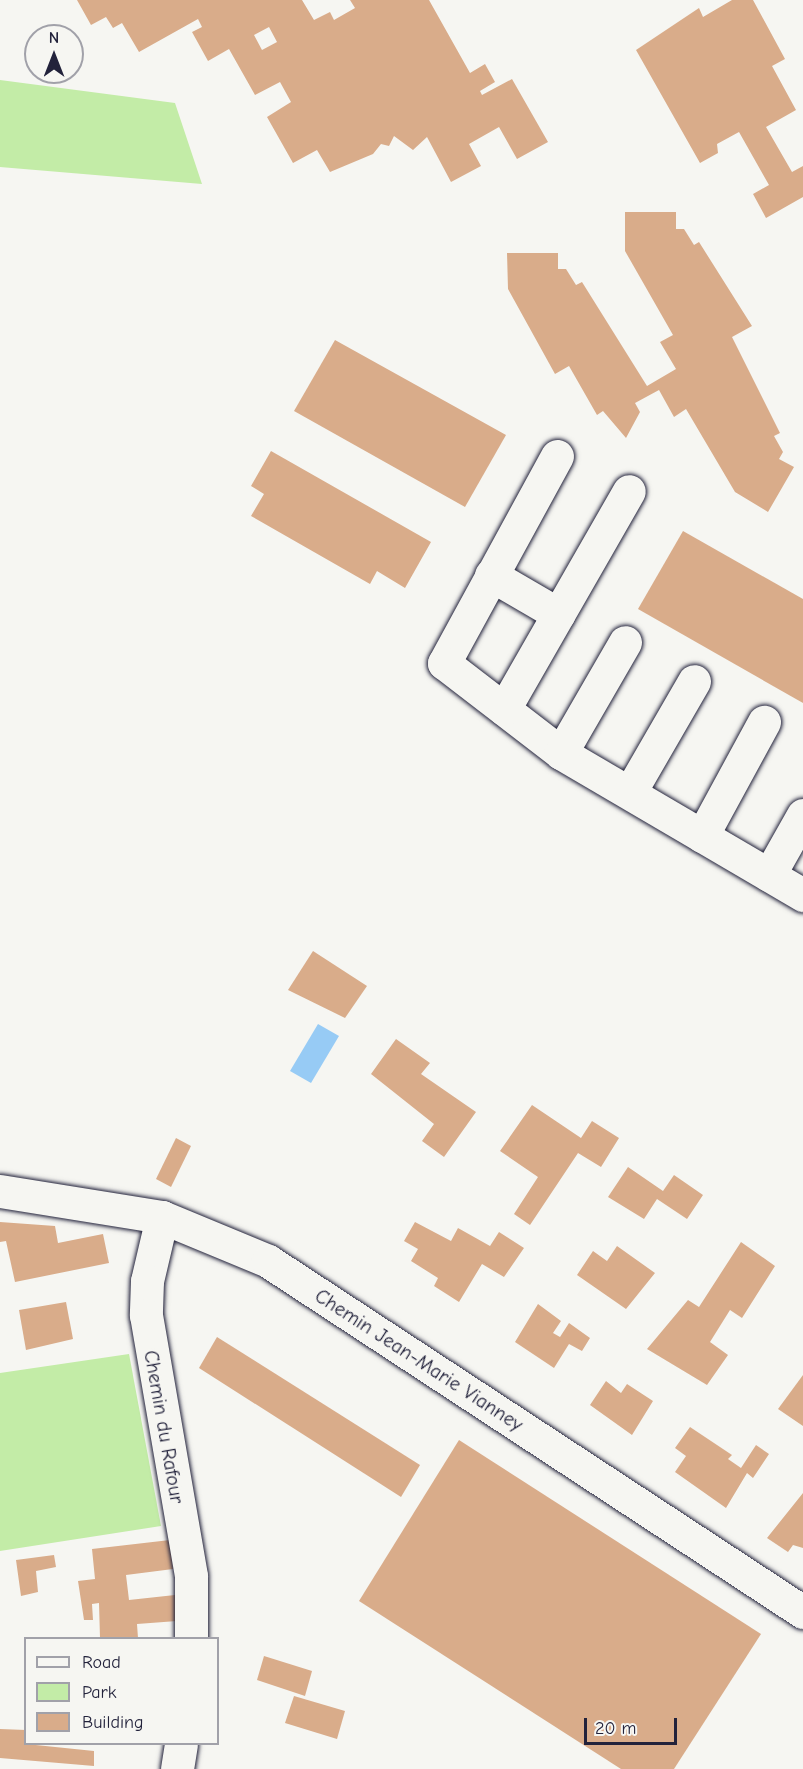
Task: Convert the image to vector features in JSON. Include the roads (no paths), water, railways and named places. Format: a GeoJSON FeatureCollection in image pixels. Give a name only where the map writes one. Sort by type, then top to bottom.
{"type":"FeatureCollection","features":[{"type":"Feature","properties":{"kind":"street"},"geometry":{"type":"LineString","coordinates":[[557,456],[444,663],[561,753],[803,895]]}},
{"type":"Feature","properties":{"kind":"street"},"geometry":{"type":"LineString","coordinates":[[504,709],[629,490]]}},
{"type":"Feature","properties":{"kind":"street"},"geometry":{"type":"LineString","coordinates":[[491,575],[558,614]]}},
{"type":"Feature","properties":{"kind":"street"},"geometry":{"type":"LineString","coordinates":[[561,753],[625,642]]}},
{"type":"Feature","properties":{"kind":"street"},"geometry":{"type":"LineString","coordinates":[[630,792],[694,681]]}},
{"type":"Feature","properties":{"kind":"street"},"geometry":{"type":"LineString","coordinates":[[702,836],[764,722]]}},
{"type":"Feature","properties":{"kind":"street"},"geometry":{"type":"LineString","coordinates":[[769,875],[803,815]]}},
{"type":"Feature","properties":{"kind":"street","name":"Chemin Jean-Marie Vianney"},"geometry":{"type":"LineString","coordinates":[[0,1191],[162,1217],[268,1261],[803,1612]]}},
{"type":"Feature","properties":{"kind":"street","name":"Chemin du Rafour"},"geometry":{"type":"LineString","coordinates":[[162,1217],[147,1281],[146,1315],[191,1576],[191,1637]]}},
{"type":"Feature","properties":{"kind":"street"},"geometry":{"type":"LineString","coordinates":[[177,1769],[181,1745]]}},
{"type":"Feature","properties":{"kind":"water"},"geometry":{"type":"Polygon","coordinates":[[[318,1024],[339,1036],[311,1083],[290,1071],[318,1024]]]}}]}
